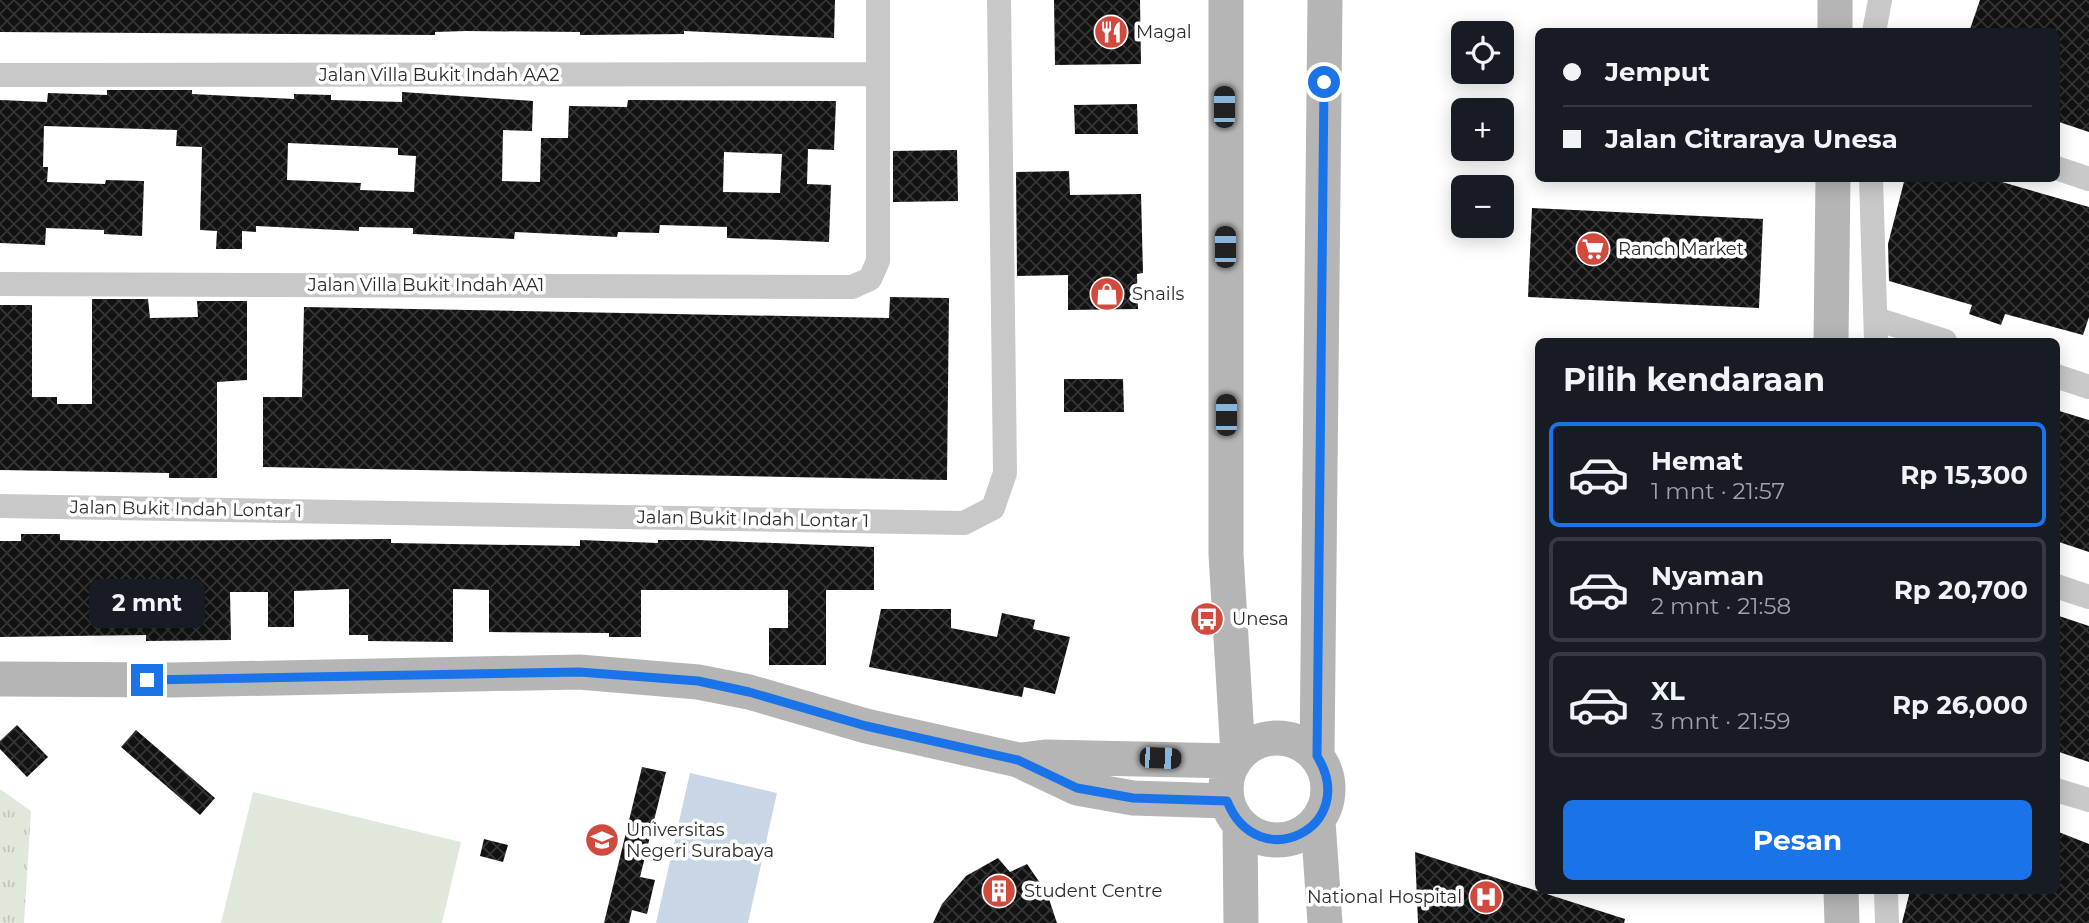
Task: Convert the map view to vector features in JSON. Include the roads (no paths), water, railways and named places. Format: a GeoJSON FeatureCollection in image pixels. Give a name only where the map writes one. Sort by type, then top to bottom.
{"type":"FeatureCollection","features":[{"type":"Feature","properties":{"kind":"main road"},"geometry":{"type":"LineString","coordinates":[[1226,0],[1226,554],[1236,758],[1225,788],[1236,825],[1241,923]]}},
{"type":"Feature","properties":{"kind":"main road"},"geometry":{"type":"LineString","coordinates":[[1317,756],[1325,0]]}},
{"type":"Feature","properties":{"kind":"main road"},"geometry":{"type":"LineString","coordinates":[[1835,0],[1835,28]]}},
{"type":"Feature","properties":{"kind":"main road"},"geometry":{"type":"LineString","coordinates":[[1831,338],[1833,182]]}},
{"type":"Feature","properties":{"kind":"main road"},"geometry":{"type":"LineString","coordinates":[[0,679],[173,680],[592,673],[698,681],[749,692],[866,726],[1018,760],[1077,788],[1133,798],[1236,825],[1254,835],[1271,840],[1289,839],[1305,832],[1319,835]]}},
{"type":"Feature","properties":{"kind":"main road"},"geometry":{"type":"LineString","coordinates":[[1018,760],[1058,757],[1236,758],[1257,742],[1278,737],[1293,739],[1317,756],[1325,768],[1329,795],[1319,835],[1325,923]]}},
{"type":"Feature","properties":{"kind":"main road"},"geometry":{"type":"LineString","coordinates":[[1841,894],[1842,923]]}},
{"type":"Feature","properties":{"kind":"street"},"geometry":{"type":"LineString","coordinates":[[878,0],[878,74]]}},
{"type":"Feature","properties":{"kind":"street","name":"Jalan Bukit Indah Lontar 1"},"geometry":{"type":"LineString","coordinates":[[0,506],[964,523],[993,508],[1004,473],[999,0]]}},
{"type":"Feature","properties":{"kind":"street"},"geometry":{"type":"LineString","coordinates":[[1875,28],[1880,0]]}},
{"type":"Feature","properties":{"kind":"street","name":"Jalan Villa Bukit Indah AA2"},"geometry":{"type":"LineString","coordinates":[[0,75],[878,74]]}},
{"type":"Feature","properties":{"kind":"street","name":"Jalan Villa Bukit Indah AA1"},"geometry":{"type":"LineString","coordinates":[[0,284],[852,286],[870,279],[877,261],[878,74]]}},
{"type":"Feature","properties":{"kind":"street"},"geometry":{"type":"LineString","coordinates":[[2060,169],[2089,179]]}},
{"type":"Feature","properties":{"kind":"street"},"geometry":{"type":"LineString","coordinates":[[1871,182],[1876,330],[1926,338]]}},
{"type":"Feature","properties":{"kind":"street"},"geometry":{"type":"LineString","coordinates":[[2060,377],[2089,387]]}},
{"type":"Feature","properties":{"kind":"street"},"geometry":{"type":"LineString","coordinates":[[2060,587],[2089,597]]}},
{"type":"Feature","properties":{"kind":"street"},"geometry":{"type":"LineString","coordinates":[[2060,791],[2089,800]]}},
{"type":"Feature","properties":{"kind":"street"},"geometry":{"type":"LineString","coordinates":[[1886,894],[1887,923]]}},
{"type":"Feature","properties":{"kind":"water"},"geometry":{"type":"Polygon","coordinates":[[[690,773],[777,793],[748,923],[656,923],[690,773]]]}},
{"type":"Feature","properties":{"kind":"place","name":"Magal"},"geometry":{"type":"Point","coordinates":[1111,32]}},
{"type":"Feature","properties":{"kind":"place","name":"Ranch Market"},"geometry":{"type":"Point","coordinates":[1593,249]}},
{"type":"Feature","properties":{"kind":"place","name":"Snails"},"geometry":{"type":"Point","coordinates":[1107,294]}},
{"type":"Feature","properties":{"kind":"place","name":"Unesa"},"geometry":{"type":"Point","coordinates":[1207,619]}},
{"type":"Feature","properties":{"kind":"place","name":"Universitas Negeri Surabaya"},"geometry":{"type":"Point","coordinates":[602,840]}},
{"type":"Feature","properties":{"kind":"place","name":"Student Centre"},"geometry":{"type":"Point","coordinates":[999,891]}},
{"type":"Feature","properties":{"kind":"place","name":"National Hospital"},"geometry":{"type":"Point","coordinates":[1486,897]}}]}
